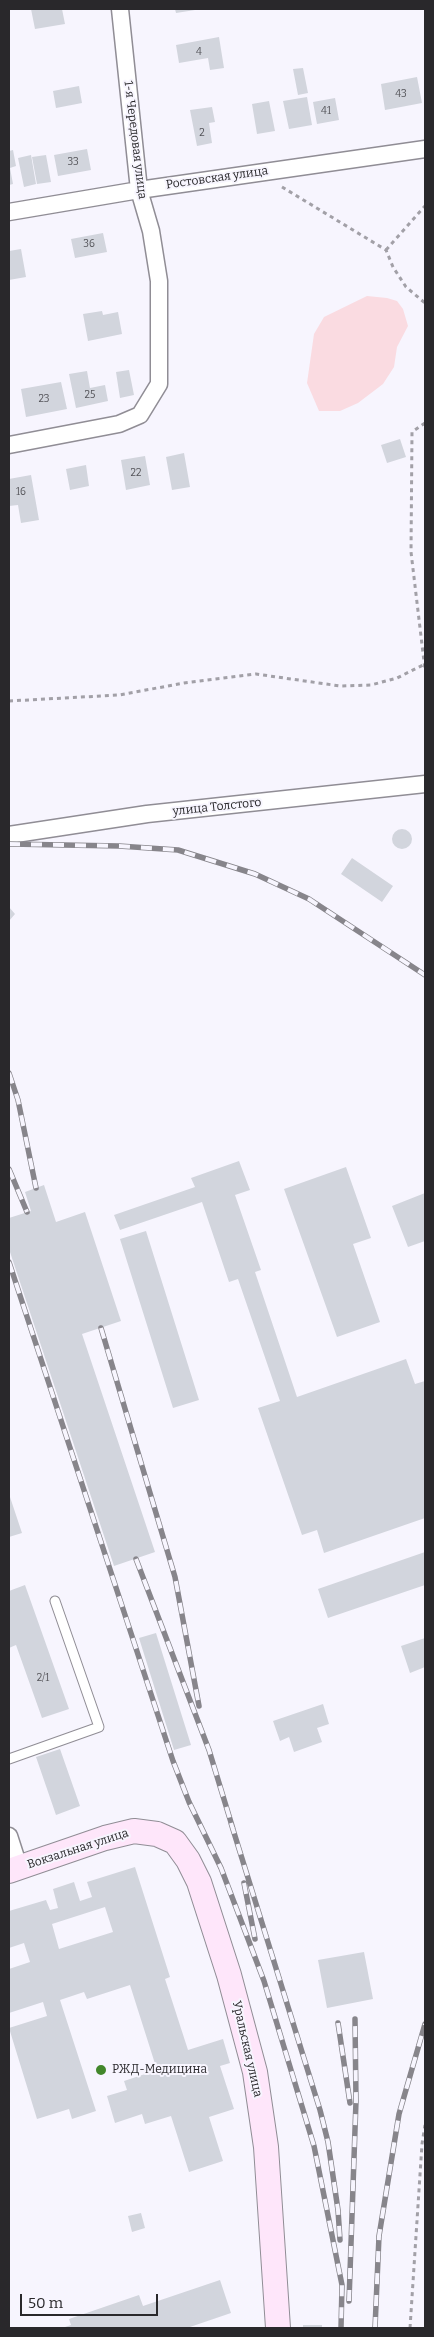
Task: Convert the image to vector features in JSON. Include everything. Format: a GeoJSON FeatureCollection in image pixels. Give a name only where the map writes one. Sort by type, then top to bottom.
{"type":"FeatureCollection","features":[{"type":"Feature","properties":{"kind":"street","name":"1-я Чередовая улица"},"geometry":{"type":"LineString","coordinates":[[9,445],[119,424],[140,415],[159,384],[158,281],[151,231],[139,190],[120,9]]}},
{"type":"Feature","properties":{"kind":"street","name":"Ростовская улица"},"geometry":{"type":"LineString","coordinates":[[9,212],[139,190],[425,149]]}},
{"type":"Feature","properties":{"kind":"street","name":"улица Толстого"},"geometry":{"type":"LineString","coordinates":[[9,835],[147,814],[425,784]]}},
{"type":"Feature","properties":{"kind":"street","name":"Вокзальная улица"},"geometry":{"type":"LineString","coordinates":[[14,1869],[105,1838],[134,1831],[157,1834],[175,1842]]}},
{"type":"Feature","properties":{"kind":"street"},"geometry":{"type":"LineString","coordinates":[[9,1836],[14,1869]]}},
{"type":"Feature","properties":{"kind":"street","name":"Уральская улица"},"geometry":{"type":"LineString","coordinates":[[175,1842],[188,1860],[198,1882],[229,1975],[255,2072],[266,2147],[278,2328]]}},
{"type":"Feature","properties":{"kind":"lane"},"geometry":{"type":"LineString","coordinates":[[9,1759],[99,1727],[54,1601]]}},
{"type":"Feature","properties":{"kind":"path"},"geometry":{"type":"LineString","coordinates":[[258,172],[386,250],[393,267],[406,287],[425,303]]}},
{"type":"Feature","properties":{"kind":"path"},"geometry":{"type":"LineString","coordinates":[[386,250],[425,206]]}},
{"type":"Feature","properties":{"kind":"path"},"geometry":{"type":"LineString","coordinates":[[425,423],[412,432],[411,552],[425,670]]}},
{"type":"Feature","properties":{"kind":"path"},"geometry":{"type":"LineString","coordinates":[[9,700],[119,695],[184,683],[256,674],[340,686],[371,685],[397,678],[425,664]]}},
{"type":"Feature","properties":{"kind":"path"},"geometry":{"type":"LineString","coordinates":[[410,2328],[422,2144],[425,2125]]}},
{"type":"Feature","properties":{"kind":"shaded area"},"geometry":{"type":"Polygon","coordinates":[[[367,296],[397,301],[403,309],[408,326],[397,347],[394,367],[383,384],[358,403],[340,411],[319,411],[307,383],[314,334],[324,317],[367,296]]]}},
{"type":"Feature","properties":{"kind":"building"},"geometry":{"type":"Polygon","coordinates":[[[31,9],[62,9],[65,24],[35,29],[31,9]]]}},
{"type":"Feature","properties":{"kind":"building"},"geometry":{"type":"Polygon","coordinates":[[[175,9],[195,9],[195,10],[176,13],[175,9]]]}},
{"type":"Feature","properties":{"kind":"building"},"geometry":{"type":"Polygon","coordinates":[[[219,37],[224,68],[210,70],[208,58],[179,63],[176,45],[219,37]]]}},
{"type":"Feature","properties":{"kind":"building"},"geometry":{"type":"Polygon","coordinates":[[[303,68],[308,93],[298,95],[293,69],[303,68]]]}},
{"type":"Feature","properties":{"kind":"building"},"geometry":{"type":"Polygon","coordinates":[[[417,77],[422,103],[385,110],[381,84],[417,77]]]}},
{"type":"Feature","properties":{"kind":"building"},"geometry":{"type":"Polygon","coordinates":[[[79,86],[82,103],[56,108],[53,91],[79,86]]]}},
{"type":"Feature","properties":{"kind":"building"},"geometry":{"type":"Polygon","coordinates":[[[307,97],[312,125],[289,129],[283,101],[307,97]]]}},
{"type":"Feature","properties":{"kind":"building"},"geometry":{"type":"Polygon","coordinates":[[[335,98],[339,120],[317,124],[313,102],[335,98]]]}},
{"type":"Feature","properties":{"kind":"building"},"geometry":{"type":"Polygon","coordinates":[[[269,101],[275,131],[257,134],[252,104],[269,101]]]}},
{"type":"Feature","properties":{"kind":"building"},"geometry":{"type":"Polygon","coordinates":[[[212,107],[215,122],[209,123],[212,143],[197,146],[190,110],[212,107]]]}},
{"type":"Feature","properties":{"kind":"building"},"geometry":{"type":"Polygon","coordinates":[[[87,149],[91,170],[58,176],[54,155],[87,149]]]}},
{"type":"Feature","properties":{"kind":"building"},"geometry":{"type":"Polygon","coordinates":[[[13,150],[16,166],[10,168],[13,184],[9,185],[9,151],[13,150]]]}},
{"type":"Feature","properties":{"kind":"building"},"geometry":{"type":"Polygon","coordinates":[[[31,155],[36,184],[24,187],[18,158],[31,155]]]}},
{"type":"Feature","properties":{"kind":"building"},"geometry":{"type":"Polygon","coordinates":[[[46,155],[51,182],[37,184],[32,157],[46,155]]]}},
{"type":"Feature","properties":{"kind":"building"},"geometry":{"type":"Polygon","coordinates":[[[103,233],[107,252],[75,258],[71,239],[103,233]]]}},
{"type":"Feature","properties":{"kind":"building"},"geometry":{"type":"Polygon","coordinates":[[[21,249],[26,277],[9,280],[9,251],[21,249]]]}},
{"type":"Feature","properties":{"kind":"building"},"geometry":{"type":"Polygon","coordinates":[[[102,311],[103,315],[118,312],[122,334],[88,341],[83,314],[102,311]]]}},
{"type":"Feature","properties":{"kind":"building"},"geometry":{"type":"Polygon","coordinates":[[[129,370],[134,395],[120,398],[116,372],[129,370]]]}},
{"type":"Feature","properties":{"kind":"building"},"geometry":{"type":"Polygon","coordinates":[[[87,371],[90,388],[105,385],[108,401],[76,408],[69,374],[87,371]]]}},
{"type":"Feature","properties":{"kind":"building"},"geometry":{"type":"Polygon","coordinates":[[[61,382],[67,409],[26,417],[21,389],[61,382]]]}},
{"type":"Feature","properties":{"kind":"building"},"geometry":{"type":"Polygon","coordinates":[[[400,439],[406,457],[387,463],[381,445],[400,439]]]}},
{"type":"Feature","properties":{"kind":"building"},"geometry":{"type":"Polygon","coordinates":[[[184,453],[190,487],[172,490],[166,457],[184,453]]]}},
{"type":"Feature","properties":{"kind":"building"},"geometry":{"type":"Polygon","coordinates":[[[145,456],[150,485],[126,490],[121,460],[145,456]]]}},
{"type":"Feature","properties":{"kind":"building"},"geometry":{"type":"Polygon","coordinates":[[[86,465],[89,486],[70,490],[66,469],[86,465]]]}},
{"type":"Feature","properties":{"kind":"building"},"geometry":{"type":"Polygon","coordinates":[[[31,475],[39,520],[21,523],[18,505],[9,506],[9,479],[31,475]]]}},
{"type":"Feature","properties":{"kind":"building"},"geometry":{"type":"Polygon","coordinates":[[[402,829],[409,832],[412,839],[409,846],[402,849],[395,846],[392,839],[395,832],[402,829]]]}},
{"type":"Feature","properties":{"kind":"building"},"geometry":{"type":"Polygon","coordinates":[[[352,858],[393,886],[382,902],[341,874],[352,858]]]}},
{"type":"Feature","properties":{"kind":"building"},"geometry":{"type":"Polygon","coordinates":[[[9,907],[15,914],[9,921],[9,907]]]}},
{"type":"Feature","properties":{"kind":"building"},"geometry":{"type":"Polygon","coordinates":[[[239,1161],[250,1190],[235,1195],[261,1270],[255,1272],[297,1397],[406,1359],[415,1384],[425,1381],[425,1518],[324,1553],[317,1530],[302,1535],[258,1408],[280,1401],[238,1279],[229,1282],[202,1202],[120,1230],[114,1215],[195,1187],[191,1178],[239,1161]]]}},
{"type":"Feature","properties":{"kind":"building"},"geometry":{"type":"Polygon","coordinates":[[[346,1167],[371,1238],[353,1244],[380,1322],[337,1337],[284,1189],[346,1167]]]}},
{"type":"Feature","properties":{"kind":"building"},"geometry":{"type":"Polygon","coordinates":[[[44,1185],[56,1222],[85,1212],[121,1321],[82,1334],[155,1552],[114,1566],[9,1249],[9,1218],[31,1211],[25,1192],[44,1185]]]}},
{"type":"Feature","properties":{"kind":"building"},"geometry":{"type":"Polygon","coordinates":[[[425,1193],[425,1241],[408,1247],[392,1206],[425,1193]]]}},
{"type":"Feature","properties":{"kind":"building"},"geometry":{"type":"Polygon","coordinates":[[[146,1231],[199,1400],[173,1408],[120,1239],[146,1231]]]}},
{"type":"Feature","properties":{"kind":"building"},"geometry":{"type":"Polygon","coordinates":[[[9,1494],[22,1533],[9,1537],[9,1494]]]}},
{"type":"Feature","properties":{"kind":"building"},"geometry":{"type":"Polygon","coordinates":[[[425,1552],[425,1585],[328,1618],[318,1589],[425,1552]]]}},
{"type":"Feature","properties":{"kind":"building"},"geometry":{"type":"Polygon","coordinates":[[[25,1585],[69,1709],[42,1718],[16,1645],[9,1648],[9,1591],[25,1585]]]}},
{"type":"Feature","properties":{"kind":"building"},"geometry":{"type":"Polygon","coordinates":[[[156,1633],[191,1745],[174,1750],[139,1638],[156,1633]]]}},
{"type":"Feature","properties":{"kind":"building"},"geometry":{"type":"Polygon","coordinates":[[[425,1638],[425,1667],[410,1673],[401,1646],[425,1638]]]}},
{"type":"Feature","properties":{"kind":"building"},"geometry":{"type":"Polygon","coordinates":[[[323,1704],[329,1724],[317,1728],[322,1742],[294,1752],[289,1737],[280,1741],[273,1721],[323,1704]]]}},
{"type":"Feature","properties":{"kind":"building"},"geometry":{"type":"Polygon","coordinates":[[[60,1749],[80,1806],[56,1815],[36,1757],[60,1749]]]}},
{"type":"Feature","properties":{"kind":"building"},"geometry":{"type":"Polygon","coordinates":[[[135,1867],[170,1977],[165,1979],[188,2050],[223,2039],[230,2063],[220,2066],[234,2109],[209,2117],[223,2161],[189,2172],[171,2116],[145,2124],[142,2114],[115,2123],[107,2096],[127,2090],[124,2081],[157,2070],[130,1985],[87,1999],[84,1992],[60,2000],[96,2111],[72,2119],[69,2109],[37,2119],[9,2028],[47,2016],[43,2002],[9,2013],[9,1969],[30,1962],[24,1943],[9,1948],[9,1911],[46,1900],[50,1910],[58,1908],[53,1889],[74,1882],[80,1901],[92,1897],[87,1882],[135,1867]],[[105,1907],[52,1924],[59,1949],[113,1932],[105,1907]]]}},
{"type":"Feature","properties":{"kind":"building"},"geometry":{"type":"Polygon","coordinates":[[[364,1952],[373,1999],[327,2008],[318,1960],[364,1952]]]}},
{"type":"Feature","properties":{"kind":"building"},"geometry":{"type":"Polygon","coordinates":[[[141,2213],[145,2228],[132,2232],[128,2216],[141,2213]]]}},
{"type":"Feature","properties":{"kind":"building"},"geometry":{"type":"Polygon","coordinates":[[[220,2280],[231,2313],[187,2328],[62,2328],[71,2325],[69,2319],[139,2295],[143,2306],[220,2280]]]}},
{"type":"Feature","properties":{"kind":"building"},"geometry":{"type":"Polygon","coordinates":[[[303,2325],[322,2325],[322,2328],[303,2328],[303,2325]]]}},
{"type":"Feature","properties":{"kind":"railway"},"geometry":{"type":"LineString","coordinates":[[9,844],[119,846],[178,850],[255,874],[309,899],[425,975]]}},
{"type":"Feature","properties":{"kind":"railway"},"geometry":{"type":"LineString","coordinates":[[9,1073],[18,1100],[36,1188]]}},
{"type":"Feature","properties":{"kind":"railway"},"geometry":{"type":"LineString","coordinates":[[9,1169],[27,1212]]}},
{"type":"Feature","properties":{"kind":"railway"},"geometry":{"type":"LineString","coordinates":[[9,1262],[173,1761],[189,1802],[221,1868],[264,1981],[314,2146],[342,2285],[341,2328]]}},
{"type":"Feature","properties":{"kind":"railway"},"geometry":{"type":"LineString","coordinates":[[101,1328],[175,1577],[199,1706]]}},
{"type":"Feature","properties":{"kind":"railway"},"geometry":{"type":"LineString","coordinates":[[136,1559],[209,1750],[233,1829]]}},
{"type":"Feature","properties":{"kind":"railway"},"geometry":{"type":"LineString","coordinates":[[231,1823],[320,2110],[328,2142],[338,2210],[340,2240]]}},
{"type":"Feature","properties":{"kind":"railway"},"geometry":{"type":"LineString","coordinates":[[244,1883],[255,1939]]}},
{"type":"Feature","properties":{"kind":"railway"},"geometry":{"type":"LineString","coordinates":[[349,2301],[356,2101],[355,2019]]}},
{"type":"Feature","properties":{"kind":"railway"},"geometry":{"type":"LineString","coordinates":[[338,2023],[350,2103]]}},
{"type":"Feature","properties":{"kind":"railway"},"geometry":{"type":"LineString","coordinates":[[375,2328],[379,2236],[399,2114],[425,2024]]}},
{"type":"Feature","properties":{"kind":"place","name":"РЖД-Медицина"},"geometry":{"type":"Point","coordinates":[101,2070]}}]}
